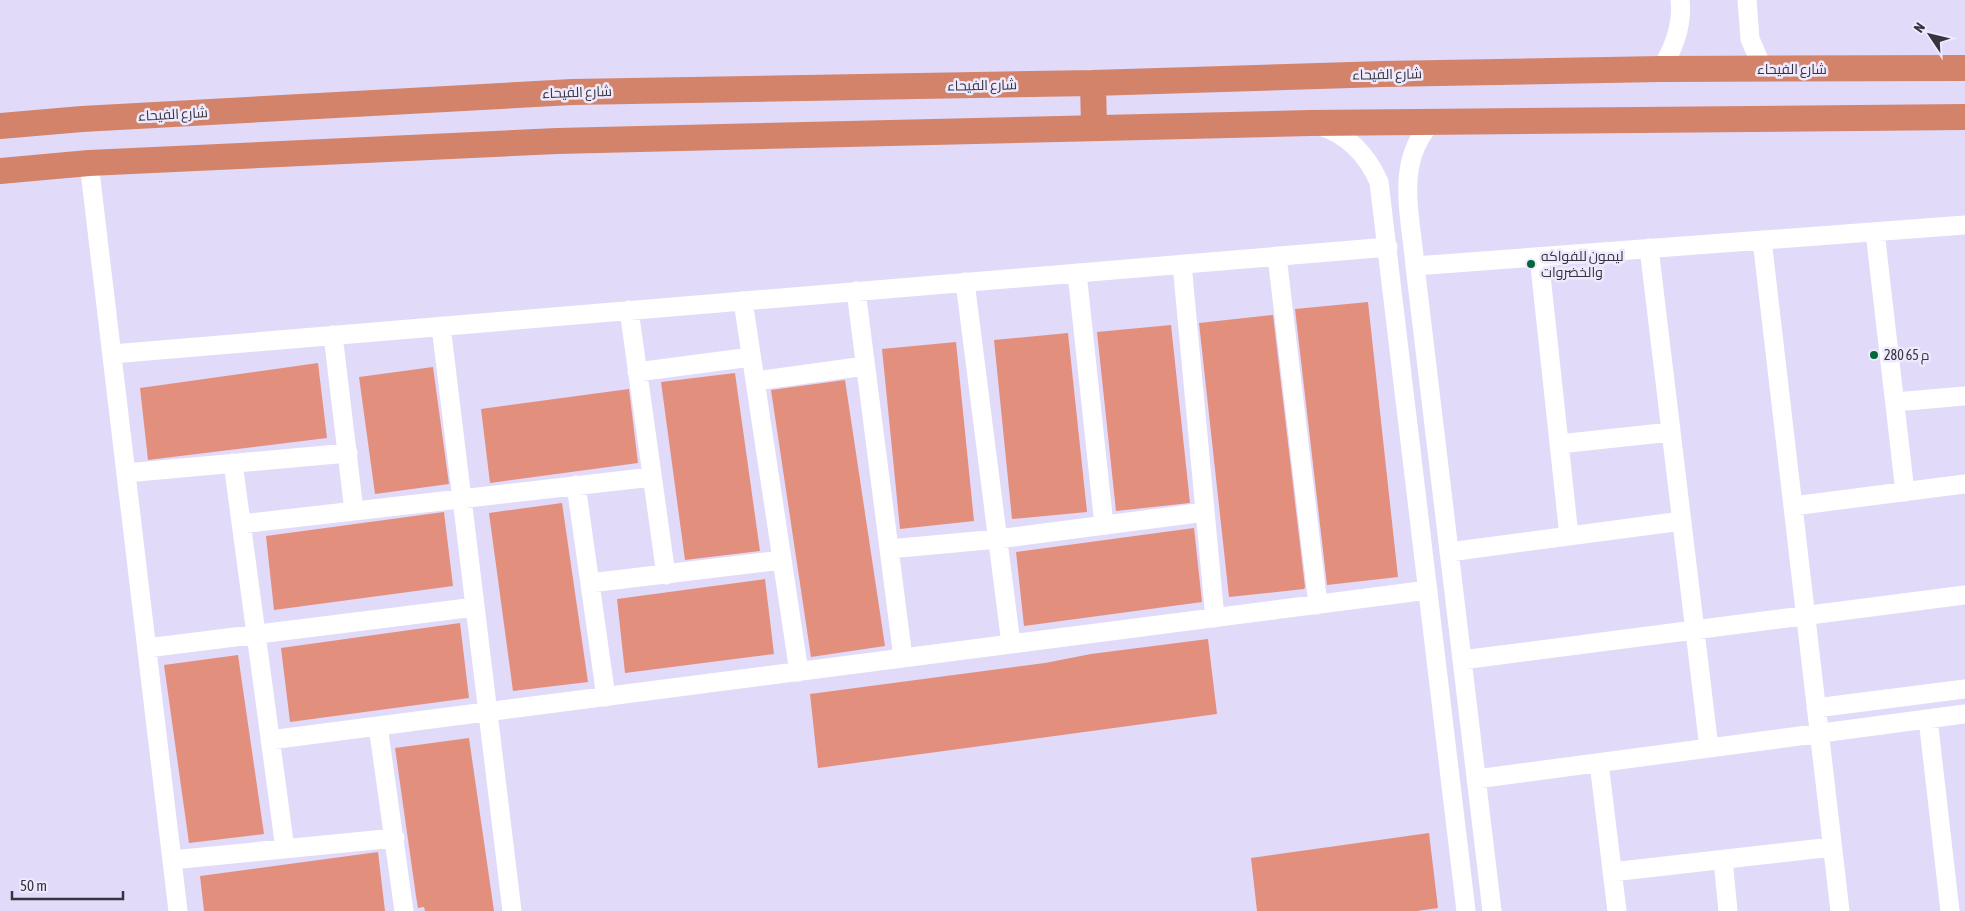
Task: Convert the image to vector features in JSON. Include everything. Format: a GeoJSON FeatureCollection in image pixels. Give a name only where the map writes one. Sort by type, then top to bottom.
{"type":"FeatureCollection","features":[{"type":"Feature","properties":{"kind":"highway","name":"شارع الفيحاء"},"geometry":{"type":"LineString","coordinates":[[0,126],[92,119],[572,92],[1093,83],[1661,68],[1965,68]]}},
{"type":"Feature","properties":{"kind":"highway"},"geometry":{"type":"LineString","coordinates":[[1093,83],[1094,127]]}},
{"type":"Feature","properties":{"kind":"highway"},"geometry":{"type":"LineString","coordinates":[[0,171],[89,163],[557,141],[1310,122],[1965,117]]}},
{"type":"Feature","properties":{"kind":"street"},"geometry":{"type":"LineString","coordinates":[[1661,68],[1676,38],[1680,22],[1680,0]]}},
{"type":"Feature","properties":{"kind":"street"},"geometry":{"type":"LineString","coordinates":[[1747,0],[1750,38],[1763,69]]}},
{"type":"Feature","properties":{"kind":"street"},"geometry":{"type":"LineString","coordinates":[[1310,122],[1348,138],[1358,147],[1374,170],[1379,182],[1466,911]]}},
{"type":"Feature","properties":{"kind":"street"},"geometry":{"type":"LineString","coordinates":[[1432,122],[1414,145],[1407,173],[1415,266],[1492,911]]}},
{"type":"Feature","properties":{"kind":"street"},"geometry":{"type":"LineString","coordinates":[[89,163],[178,911]]}},
{"type":"Feature","properties":{"kind":"street"},"geometry":{"type":"LineString","coordinates":[[1415,266],[1965,225]]}},
{"type":"Feature","properties":{"kind":"street"},"geometry":{"type":"LineString","coordinates":[[1875,232],[1905,492]]}},
{"type":"Feature","properties":{"kind":"street"},"geometry":{"type":"LineString","coordinates":[[1762,240],[1840,911]]}},
{"type":"Feature","properties":{"kind":"street"},"geometry":{"type":"LineString","coordinates":[[112,354],[1388,247]]}},
{"type":"Feature","properties":{"kind":"street"},"geometry":{"type":"LineString","coordinates":[[1649,248],[1710,748]]}},
{"type":"Feature","properties":{"kind":"street"},"geometry":{"type":"LineString","coordinates":[[1277,256],[1318,605]]}},
{"type":"Feature","properties":{"kind":"street"},"geometry":{"type":"LineString","coordinates":[[1539,256],[1569,536]]}},
{"type":"Feature","properties":{"kind":"street"},"geometry":{"type":"LineString","coordinates":[[1182,264],[1215,618]]}},
{"type":"Feature","properties":{"kind":"street"},"geometry":{"type":"LineString","coordinates":[[1077,273],[1104,525]]}},
{"type":"Feature","properties":{"kind":"street"},"geometry":{"type":"LineString","coordinates":[[965,282],[1011,644]]}},
{"type":"Feature","properties":{"kind":"street"},"geometry":{"type":"LineString","coordinates":[[856,291],[903,658]]}},
{"type":"Feature","properties":{"kind":"street"},"geometry":{"type":"LineString","coordinates":[[743,301],[798,672]]}},
{"type":"Feature","properties":{"kind":"street"},"geometry":{"type":"LineString","coordinates":[[629,310],[666,575]]}},
{"type":"Feature","properties":{"kind":"street"},"geometry":{"type":"LineString","coordinates":[[440,326],[512,911]]}},
{"type":"Feature","properties":{"kind":"street"},"geometry":{"type":"LineString","coordinates":[[333,335],[354,511]]}},
{"type":"Feature","properties":{"kind":"street"},"geometry":{"type":"LineString","coordinates":[[637,372],[751,357]]}},
{"type":"Feature","properties":{"kind":"street"},"geometry":{"type":"LineString","coordinates":[[755,381],[865,366]]}},
{"type":"Feature","properties":{"kind":"street"},"geometry":{"type":"LineString","coordinates":[[1895,402],[1965,396]]}},
{"type":"Feature","properties":{"kind":"street"},"geometry":{"type":"LineString","coordinates":[[1559,444],[1671,432]]}},
{"type":"Feature","properties":{"kind":"street"},"geometry":{"type":"LineString","coordinates":[[126,473],[348,453]]}},
{"type":"Feature","properties":{"kind":"street"},"geometry":{"type":"LineString","coordinates":[[1412,460],[1438,457]]}},
{"type":"Feature","properties":{"kind":"street"},"geometry":{"type":"LineString","coordinates":[[232,463],[285,849]]}},
{"type":"Feature","properties":{"kind":"street"},"geometry":{"type":"LineString","coordinates":[[241,524],[652,477]]}},
{"type":"Feature","properties":{"kind":"street"},"geometry":{"type":"LineString","coordinates":[[1793,506],[1965,484]]}},
{"type":"Feature","properties":{"kind":"street"},"geometry":{"type":"LineString","coordinates":[[576,486],[606,697]]}},
{"type":"Feature","properties":{"kind":"street"},"geometry":{"type":"LineString","coordinates":[[889,549],[998,539],[1205,512]]}},
{"type":"Feature","properties":{"kind":"street"},"geometry":{"type":"LineString","coordinates":[[1449,552],[1682,522]]}},
{"type":"Feature","properties":{"kind":"street"},"geometry":{"type":"LineString","coordinates":[[590,583],[782,560]]}},
{"type":"Feature","properties":{"kind":"street"},"geometry":{"type":"LineString","coordinates":[[270,740],[1428,590]]}},
{"type":"Feature","properties":{"kind":"street"},"geometry":{"type":"LineString","coordinates":[[1462,660],[1965,595]]}},
{"type":"Feature","properties":{"kind":"street"},"geometry":{"type":"LineString","coordinates":[[147,648],[475,607]]}},
{"type":"Feature","properties":{"kind":"street"},"geometry":{"type":"LineString","coordinates":[[1816,708],[1965,690]]}},
{"type":"Feature","properties":{"kind":"street"},"geometry":{"type":"LineString","coordinates":[[1476,779],[1965,714]]}},
{"type":"Feature","properties":{"kind":"street"},"geometry":{"type":"LineString","coordinates":[[1928,719],[1950,911]]}},
{"type":"Feature","properties":{"kind":"street"},"geometry":{"type":"LineString","coordinates":[[378,726],[404,911]]}},
{"type":"Feature","properties":{"kind":"street"},"geometry":{"type":"LineString","coordinates":[[1599,762],[1617,911]]}},
{"type":"Feature","properties":{"kind":"street"},"geometry":{"type":"LineString","coordinates":[[172,860],[395,838]]}},
{"type":"Feature","properties":{"kind":"street"},"geometry":{"type":"LineString","coordinates":[[1612,872],[1832,847]]}},
{"type":"Feature","properties":{"kind":"street"},"geometry":{"type":"LineString","coordinates":[[1722,860],[1728,911]]}},
{"type":"Feature","properties":{"kind":"building"},"geometry":{"type":"Polygon","coordinates":[[[1368,302],[1398,577],[1327,585],[1295,309],[1368,302]]]}},
{"type":"Feature","properties":{"kind":"building"},"geometry":{"type":"Polygon","coordinates":[[[1273,315],[1305,587],[1304,589],[1229,597],[1199,323],[1273,315]]]}},
{"type":"Feature","properties":{"kind":"building"},"geometry":{"type":"Polygon","coordinates":[[[1171,325],[1190,503],[1116,511],[1097,332],[1171,325]]]}},
{"type":"Feature","properties":{"kind":"building"},"geometry":{"type":"Polygon","coordinates":[[[1068,333],[1087,512],[1012,519],[994,340],[1068,333]]]}},
{"type":"Feature","properties":{"kind":"building"},"geometry":{"type":"Polygon","coordinates":[[[956,342],[974,521],[900,529],[882,349],[956,342]]]}},
{"type":"Feature","properties":{"kind":"building"},"geometry":{"type":"Polygon","coordinates":[[[318,363],[327,438],[148,460],[140,388],[318,363]]]}},
{"type":"Feature","properties":{"kind":"building"},"geometry":{"type":"Polygon","coordinates":[[[433,367],[449,484],[375,494],[359,377],[433,367]]]}},
{"type":"Feature","properties":{"kind":"building"},"geometry":{"type":"Polygon","coordinates":[[[735,373],[760,551],[685,560],[661,382],[735,373]]]}},
{"type":"Feature","properties":{"kind":"building"},"geometry":{"type":"Polygon","coordinates":[[[845,380],[885,646],[811,657],[771,390],[845,380]]]}},
{"type":"Feature","properties":{"kind":"building"},"geometry":{"type":"Polygon","coordinates":[[[629,389],[638,463],[490,483],[481,409],[629,389]]]}},
{"type":"Feature","properties":{"kind":"building"},"geometry":{"type":"Polygon","coordinates":[[[562,503],[588,682],[513,691],[489,513],[562,503]]]}},
{"type":"Feature","properties":{"kind":"building"},"geometry":{"type":"Polygon","coordinates":[[[444,512],[453,586],[274,610],[266,536],[444,512]]]}},
{"type":"Feature","properties":{"kind":"building"},"geometry":{"type":"Polygon","coordinates":[[[1194,528],[1202,602],[1024,626],[1016,552],[1194,528]]]}},
{"type":"Feature","properties":{"kind":"building"},"geometry":{"type":"Polygon","coordinates":[[[765,579],[774,654],[625,673],[617,599],[765,579]]]}},
{"type":"Feature","properties":{"kind":"building"},"geometry":{"type":"Polygon","coordinates":[[[460,623],[469,698],[290,722],[281,648],[460,623]]]}},
{"type":"Feature","properties":{"kind":"building"},"geometry":{"type":"Polygon","coordinates":[[[1208,639],[1217,714],[818,768],[810,694],[1208,639]]]}},
{"type":"Feature","properties":{"kind":"building"},"geometry":{"type":"Polygon","coordinates":[[[238,655],[264,834],[189,843],[164,665],[238,655]]]}},
{"type":"Feature","properties":{"kind":"building"},"geometry":{"type":"Polygon","coordinates":[[[469,738],[494,911],[425,911],[424,907],[418,908],[395,748],[469,738]]]}},
{"type":"Feature","properties":{"kind":"building"},"geometry":{"type":"Polygon","coordinates":[[[1429,833],[1438,908],[1417,911],[1257,911],[1251,858],[1429,833]]]}},
{"type":"Feature","properties":{"kind":"building"},"geometry":{"type":"Polygon","coordinates":[[[378,852],[385,911],[204,911],[200,876],[378,852]]]}},
{"type":"Feature","properties":{"kind":"place","name":"ليمون للفواكه والخضروات"},"geometry":{"type":"Point","coordinates":[1531,264]}},
{"type":"Feature","properties":{"kind":"place","name":"280 م 65"},"geometry":{"type":"Point","coordinates":[1874,355]}}]}
